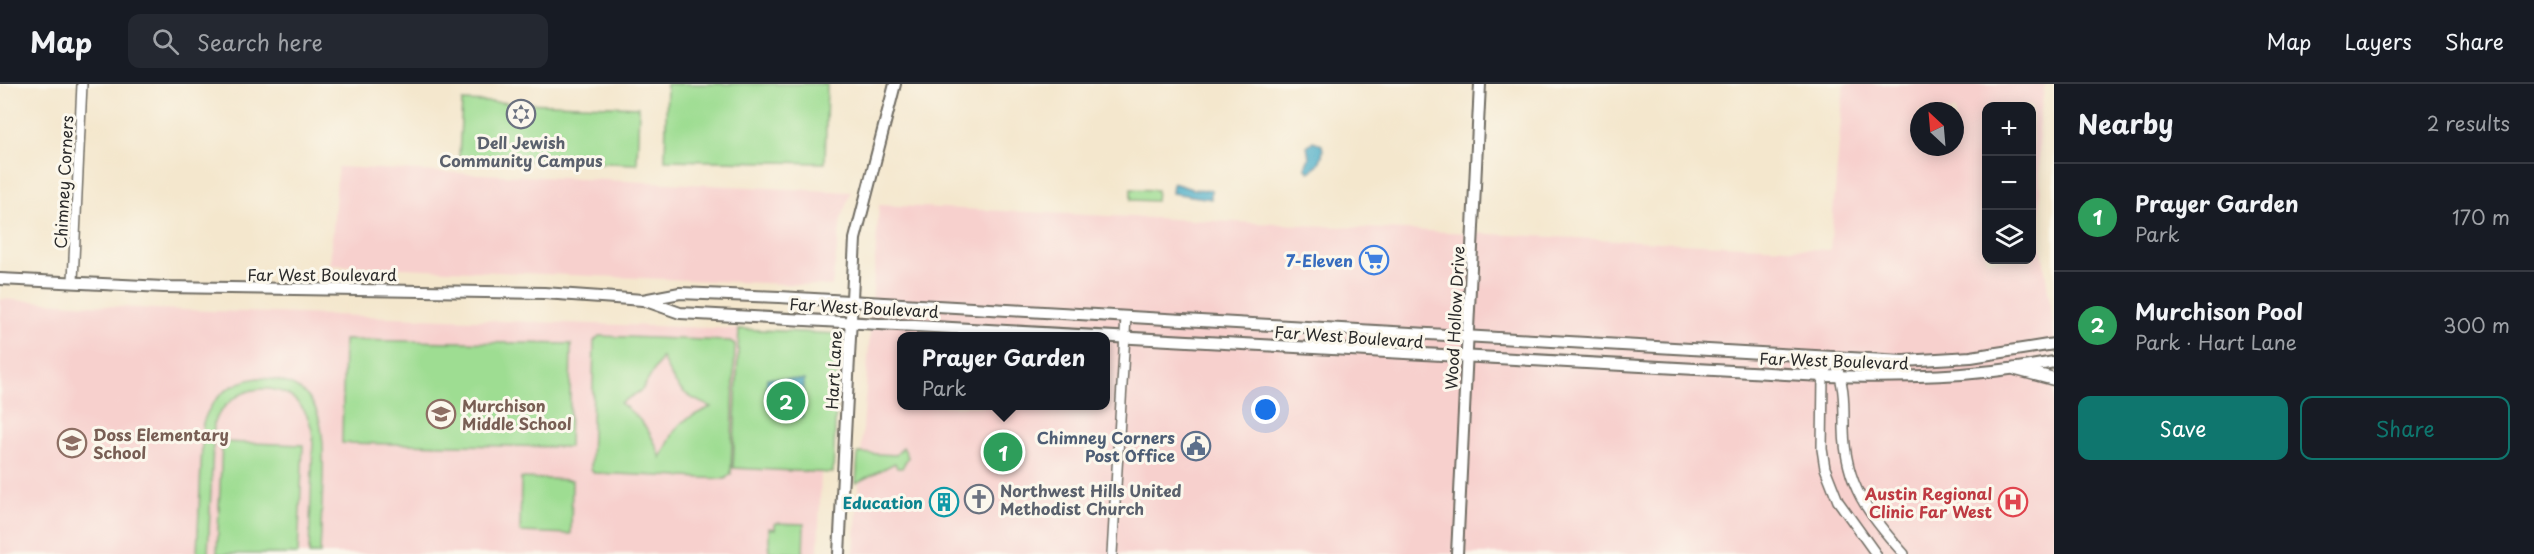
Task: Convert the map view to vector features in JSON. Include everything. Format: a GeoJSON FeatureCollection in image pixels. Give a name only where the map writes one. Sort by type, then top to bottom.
{"type":"FeatureCollection","features":[{"type":"Feature","properties":{"kind":"main road"},"geometry":{"type":"LineString","coordinates":[[2016,369],[2054,379]]}},
{"type":"Feature","properties":{"kind":"street","name":"Chimney Corners"},"geometry":{"type":"LineString","coordinates":[[73,280],[82,84]]}},
{"type":"Feature","properties":{"kind":"street","name":"Hart Lane"},"geometry":{"type":"LineString","coordinates":[[839,554],[855,239],[895,84]]}},
{"type":"Feature","properties":{"kind":"street","name":"Wood Hollow Drive"},"geometry":{"type":"LineString","coordinates":[[1457,554],[1480,84]]}},
{"type":"Feature","properties":{"kind":"street","name":"Far West Boulevard"},"geometry":{"type":"LineString","coordinates":[[0,279],[73,280],[176,288],[544,293],[643,300],[680,293],[1903,361],[1971,357],[2054,344]]}},
{"type":"Feature","properties":{"kind":"street","name":"Far West Boulevard"},"geometry":{"type":"LineString","coordinates":[[643,300],[680,313],[1039,332]]}},
{"type":"Feature","properties":{"kind":"street"},"geometry":{"type":"LineString","coordinates":[[1112,554],[1126,317]]}},
{"type":"Feature","properties":{"kind":"street","name":"Far West Boulevard"},"geometry":{"type":"LineString","coordinates":[[1110,336],[1468,358],[1823,376],[1960,376],[2054,362]]}},
{"type":"Feature","properties":{"kind":"street"},"geometry":{"type":"LineString","coordinates":[[1833,358],[1823,376],[1822,440],[1825,468],[1838,501],[1876,554]]}},
{"type":"Feature","properties":{"kind":"street"},"geometry":{"type":"LineString","coordinates":[[1833,358],[1842,376],[1845,448],[1854,488],[1878,526],[1904,554]]}},
{"type":"Feature","properties":{"kind":"shaded area"},"geometry":{"type":"Polygon","coordinates":[[[1844,84],[2045,84],[2039,122],[2041,243],[2054,330],[2054,554],[854,554],[879,205],[1830,250],[1844,84]]]}},
{"type":"Feature","properties":{"kind":"shaded area"},"geometry":{"type":"Polygon","coordinates":[[[338,167],[851,192],[841,219],[832,286],[330,265],[338,167]]]}},
{"type":"Feature","properties":{"kind":"shaded area","name":"Murchison Middle School"},"geometry":{"type":"Polygon","coordinates":[[[0,299],[155,309],[739,329],[733,468],[821,472],[818,554],[0,554],[0,299]]]}},
{"type":"Feature","properties":{"kind":"green space"},"geometry":{"type":"Polygon","coordinates":[[[667,84],[827,84],[825,163],[665,160],[667,84]]]}},
{"type":"Feature","properties":{"kind":"green space"},"geometry":{"type":"Polygon","coordinates":[[[462,101],[639,107],[637,164],[459,158],[462,101]]]}},
{"type":"Feature","properties":{"kind":"green space"},"geometry":{"type":"Polygon","coordinates":[[[1131,189],[1157,190],[1156,201],[1131,200],[1131,189]]]}},
{"type":"Feature","properties":{"kind":"green space"},"geometry":{"type":"Polygon","coordinates":[[[739,329],[839,334],[833,473],[733,468],[739,329]]]}},
{"type":"Feature","properties":{"kind":"green space"},"geometry":{"type":"Polygon","coordinates":[[[599,336],[730,341],[735,344],[731,474],[725,479],[594,473],[591,469],[594,341],[599,336]],[[662,357],[642,390],[620,403],[645,427],[661,458],[679,425],[711,407],[680,389],[662,357]]]}},
{"type":"Feature","properties":{"kind":"green space"},"geometry":{"type":"Polygon","coordinates":[[[344,340],[571,344],[569,447],[342,443],[344,340]]]}},
{"type":"Feature","properties":{"kind":"green space"},"geometry":{"type":"Polygon","coordinates":[[[258,378],[280,381],[297,387],[308,397],[316,410],[323,442],[320,554],[309,554],[313,439],[309,419],[300,404],[287,394],[272,389],[256,389],[240,395],[226,406],[214,422],[208,554],[197,554],[203,423],[212,405],[224,392],[239,383],[258,378]]]}},
{"type":"Feature","properties":{"kind":"green space"},"geometry":{"type":"Polygon","coordinates":[[[222,442],[303,445],[298,554],[217,554],[222,442]]]}},
{"type":"Feature","properties":{"kind":"green space"},"geometry":{"type":"Polygon","coordinates":[[[903,447],[908,457],[902,468],[897,468],[895,463],[856,483],[858,453],[896,455],[903,447]]]}},
{"type":"Feature","properties":{"kind":"green space"},"geometry":{"type":"Polygon","coordinates":[[[521,478],[572,480],[571,534],[520,532],[521,478]]]}},
{"type":"Feature","properties":{"kind":"green space"},"geometry":{"type":"Polygon","coordinates":[[[775,523],[804,524],[803,554],[769,552],[769,528],[775,529],[775,523]]]}},
{"type":"Feature","properties":{"kind":"water"},"geometry":{"type":"Polygon","coordinates":[[[1313,141],[1322,145],[1322,157],[1309,172],[1305,167],[1309,158],[1307,146],[1313,141]]]}},
{"type":"Feature","properties":{"kind":"water"},"geometry":{"type":"Polygon","coordinates":[[[1173,183],[1192,189],[1211,190],[1211,199],[1172,193],[1173,183]]]}},
{"type":"Feature","properties":{"kind":"water"},"geometry":{"type":"Polygon","coordinates":[[[767,378],[804,380],[802,417],[778,414],[781,394],[766,393],[767,378]]]}},
{"type":"Feature","properties":{"kind":"place","name":"Dell Jewish Community Campus"},"geometry":{"type":"Point","coordinates":[521,114]}},
{"type":"Feature","properties":{"kind":"place","name":"7-Eleven"},"geometry":{"type":"Point","coordinates":[1374,260]}},
{"type":"Feature","properties":{"kind":"place","name":"Murchison Pool"},"geometry":{"type":"Point","coordinates":[786,401]}},
{"type":"Feature","properties":{"kind":"place","name":"Murchison Middle School"},"geometry":{"type":"Point","coordinates":[441,414]}},
{"type":"Feature","properties":{"kind":"place","name":"Doss Elementary School"},"geometry":{"type":"Point","coordinates":[72,443]}},
{"type":"Feature","properties":{"kind":"place","name":"Chimney Corners Post Office"},"geometry":{"type":"Point","coordinates":[1196,446]}},
{"type":"Feature","properties":{"kind":"place","name":"Prayer Garden"},"geometry":{"type":"Point","coordinates":[1003,452]}},
{"type":"Feature","properties":{"kind":"place","name":"Northwest Hills United Methodist Church"},"geometry":{"type":"Point","coordinates":[979,499]}},
{"type":"Feature","properties":{"kind":"place","name":"Education"},"geometry":{"type":"Point","coordinates":[944,502]}},
{"type":"Feature","properties":{"kind":"place","name":"Austin Regional Clinic Far West"},"geometry":{"type":"Point","coordinates":[2013,502]}}]}
